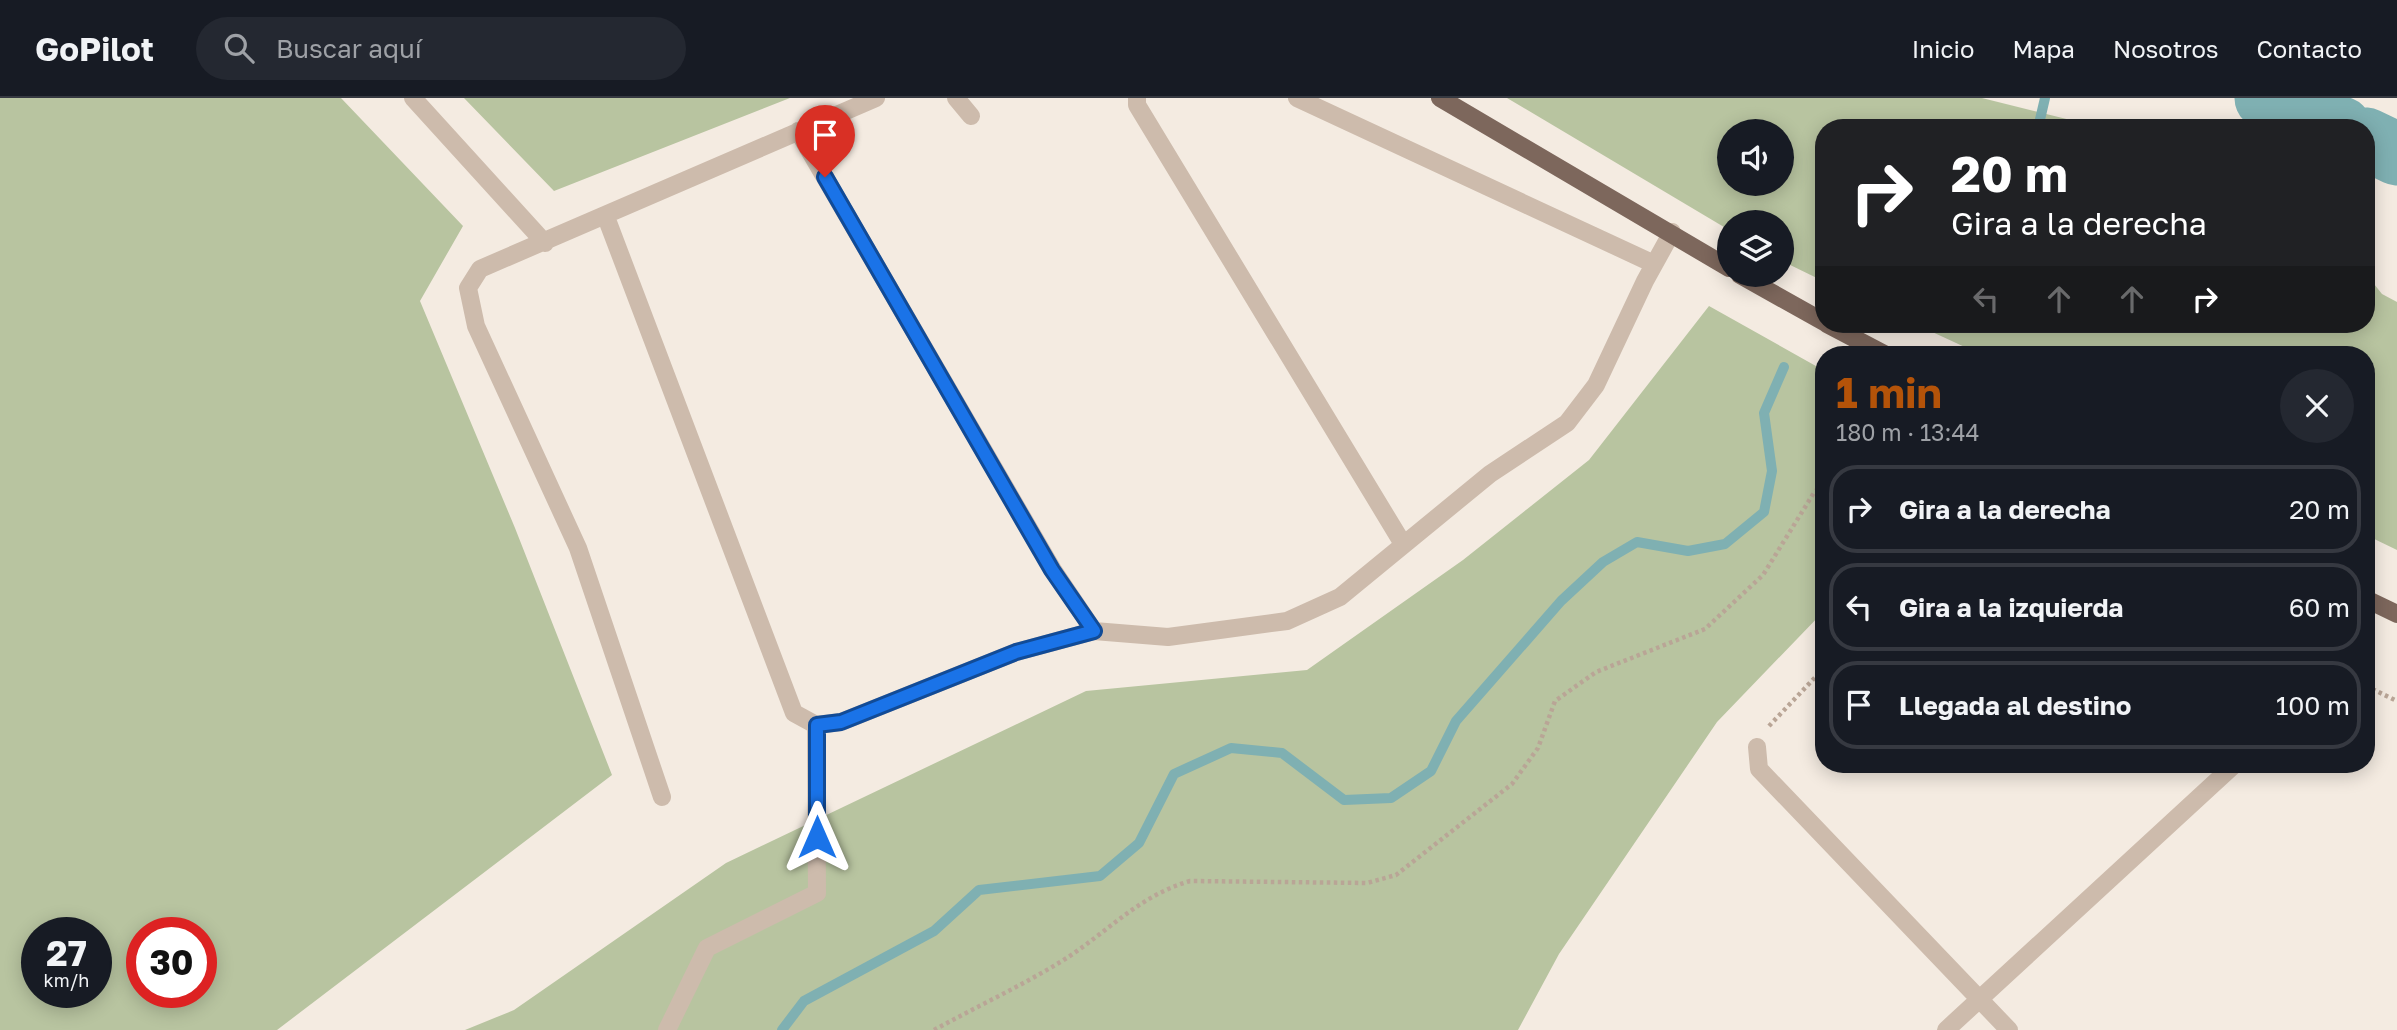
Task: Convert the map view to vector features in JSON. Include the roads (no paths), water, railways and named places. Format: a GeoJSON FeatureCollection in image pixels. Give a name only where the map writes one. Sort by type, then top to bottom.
{"type":"FeatureCollection","features":[{"type":"Feature","properties":{"kind":"main road"},"geometry":{"type":"LineString","coordinates":[[1440,98],[1717,260]]}},
{"type":"Feature","properties":{"kind":"main road"},"geometry":{"type":"LineString","coordinates":[[1761,287],[1815,317]]}},
{"type":"Feature","properties":{"kind":"main road"},"geometry":{"type":"LineString","coordinates":[[1844,333],[1869,346]]}},
{"type":"Feature","properties":{"kind":"main road"},"geometry":{"type":"LineString","coordinates":[[2375,604],[2397,614]]}},
{"type":"Feature","properties":{"kind":"street"},"geometry":{"type":"LineString","coordinates":[[413,98],[545,243]]}},
{"type":"Feature","properties":{"kind":"street"},"geometry":{"type":"LineString","coordinates":[[662,797],[578,548],[476,326],[468,288],[480,269],[606,217],[876,98]]}},
{"type":"Feature","properties":{"kind":"street"},"geometry":{"type":"LineString","coordinates":[[956,98],[971,116]]}},
{"type":"Feature","properties":{"kind":"street"},"geometry":{"type":"LineString","coordinates":[[1137,98],[1137,105],[1403,544]]}},
{"type":"Feature","properties":{"kind":"street"},"geometry":{"type":"LineString","coordinates":[[1297,98],[1654,264]]}},
{"type":"Feature","properties":{"kind":"street"},"geometry":{"type":"LineString","coordinates":[[798,131],[1052,570],[1094,631]]}},
{"type":"Feature","properties":{"kind":"street"},"geometry":{"type":"LineString","coordinates":[[606,217],[794,713],[817,725],[841,722],[1016,652],[1094,631],[1168,637],[1287,621],[1340,597],[1490,474],[1567,423],[1596,385],[1672,232]]}},
{"type":"Feature","properties":{"kind":"street"},"geometry":{"type":"LineString","coordinates":[[667,1030],[707,948],[817,893],[817,725]]}},
{"type":"Feature","properties":{"kind":"street"},"geometry":{"type":"LineString","coordinates":[[1757,747],[1759,769],[2009,1030]]}},
{"type":"Feature","properties":{"kind":"street"},"geometry":{"type":"LineString","coordinates":[[1946,1030],[2225,773]]}},
{"type":"Feature","properties":{"kind":"waterway"},"geometry":{"type":"LineString","coordinates":[[2040,119],[2045,98]]}},
{"type":"Feature","properties":{"kind":"waterway"},"geometry":{"type":"LineString","coordinates":[[2266,98],[2318,119]]}},
{"type":"Feature","properties":{"kind":"waterway"},"geometry":{"type":"LineString","coordinates":[[2375,143],[2397,154]]}},
{"type":"Feature","properties":{"kind":"waterway"},"geometry":{"type":"LineString","coordinates":[[782,1030],[804,1001],[934,931],[979,890],[1100,876],[1139,843],[1174,774],[1231,748],[1282,753],[1344,800],[1391,798],[1431,771],[1456,721],[1561,601],[1603,562],[1637,542],[1688,551],[1725,544],[1764,512],[1772,471],[1764,413],[1784,367]]}}]}
